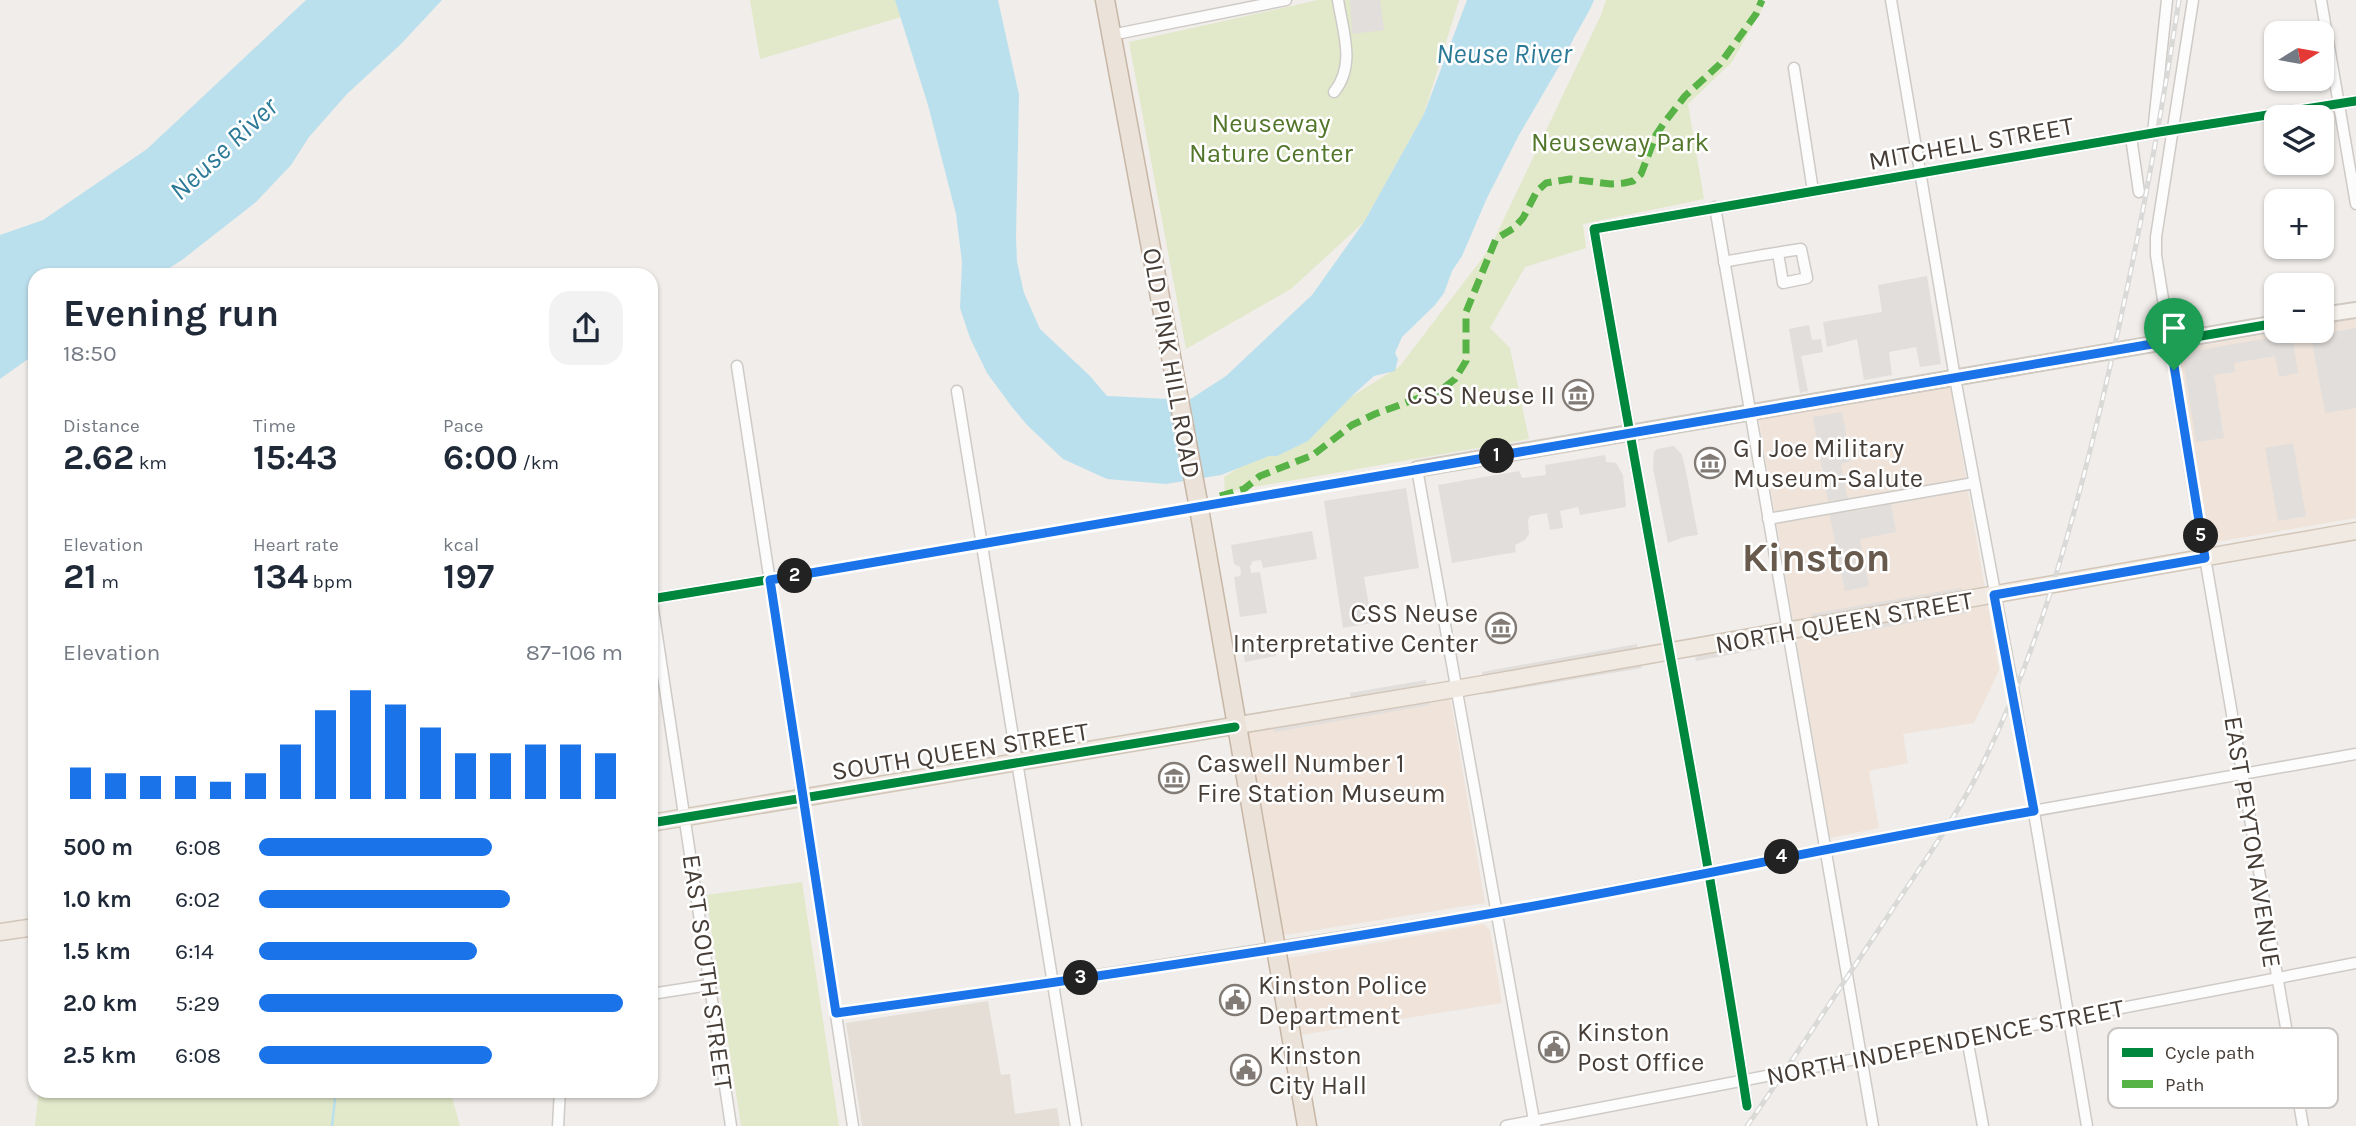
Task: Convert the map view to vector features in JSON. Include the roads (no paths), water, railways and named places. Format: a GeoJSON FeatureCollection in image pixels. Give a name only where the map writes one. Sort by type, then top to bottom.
{"type":"FeatureCollection","features":[{"type":"Feature","properties":{"kind":"highway","name":"OLD PINK HILL ROAD"},"geometry":{"type":"LineString","coordinates":[[1105,0],[1198,502],[1235,727],[1307,1126]]}},
{"type":"Feature","properties":{"kind":"main road","name":"NORTH QUEEN STREET"},"geometry":{"type":"LineString","coordinates":[[1455,689],[2356,531]]}},
{"type":"Feature","properties":{"kind":"main road","name":"SOUTH QUEEN STREET"},"geometry":{"type":"LineString","coordinates":[[658,822],[1455,689]]}},
{"type":"Feature","properties":{"kind":"main road"},"geometry":{"type":"LineString","coordinates":[[0,932],[28,928]]}},
{"type":"Feature","properties":{"kind":"street"},"geometry":{"type":"LineString","coordinates":[[1111,35],[1286,0]]}},
{"type":"Feature","properties":{"kind":"street"},"geometry":{"type":"LineString","coordinates":[[1334,92],[1342,82],[1348,61],[1338,0]]}},
{"type":"Feature","properties":{"kind":"street"},"geometry":{"type":"LineString","coordinates":[[1891,0],[2087,1126]]}},
{"type":"Feature","properties":{"kind":"street"},"geometry":{"type":"LineString","coordinates":[[2153,133],[2167,0]]}},
{"type":"Feature","properties":{"kind":"street","name":"EAST PEYTON AVENUE"},"geometry":{"type":"LineString","coordinates":[[2193,0],[2156,237],[2156,255],[2285,1028]]}},
{"type":"Feature","properties":{"kind":"street"},"geometry":{"type":"LineString","coordinates":[[2321,0],[2356,204]]}},
{"type":"Feature","properties":{"kind":"street"},"geometry":{"type":"LineString","coordinates":[[1794,68],[1813,191]]}},
{"type":"Feature","properties":{"kind":"street","name":"MITCHELL STREET"},"geometry":{"type":"LineString","coordinates":[[1629,434],[1594,229],[2356,101]]}},
{"type":"Feature","properties":{"kind":"street"},"geometry":{"type":"LineString","coordinates":[[2131,137],[2139,192]]}},
{"type":"Feature","properties":{"kind":"street"},"geometry":{"type":"LineString","coordinates":[[1715,207],[1873,1126]]}},
{"type":"Feature","properties":{"kind":"street"},"geometry":{"type":"LineString","coordinates":[[1724,261],[1778,253]]}},
{"type":"Feature","properties":{"kind":"street"},"geometry":{"type":"LineString","coordinates":[[2334,313],[2356,310]]}},
{"type":"Feature","properties":{"kind":"street"},"geometry":{"type":"LineString","coordinates":[[658,597],[982,545],[1198,502],[1750,414],[2264,325]]}},
{"type":"Feature","properties":{"kind":"street"},"geometry":{"type":"LineString","coordinates":[[737,366],[853,1126]]}},
{"type":"Feature","properties":{"kind":"street"},"geometry":{"type":"LineString","coordinates":[[957,391],[1076,1126]]}},
{"type":"Feature","properties":{"kind":"street"},"geometry":{"type":"LineString","coordinates":[[1629,434],[1747,1106]]}},
{"type":"Feature","properties":{"kind":"street"},"geometry":{"type":"LineString","coordinates":[[1418,469],[1534,1123]]}},
{"type":"Feature","properties":{"kind":"street"},"geometry":{"type":"LineString","coordinates":[[1768,519],[1974,483]]}},
{"type":"Feature","properties":{"kind":"street","name":"EAST SOUTH STREET"},"geometry":{"type":"LineString","coordinates":[[658,670],[685,818],[731,1126]]}},
{"type":"Feature","properties":{"kind":"street"},"geometry":{"type":"LineString","coordinates":[[836,1013],[1052,983],[1497,913],[1825,849],[2356,754]]}},
{"type":"Feature","properties":{"kind":"street","name":"NORTH INDEPENDENCE STREET"},"geometry":{"type":"LineString","coordinates":[[1506,1126],[1534,1123],[2356,963]]}},
{"type":"Feature","properties":{"kind":"street"},"geometry":{"type":"LineString","coordinates":[[658,993],[709,985]]}},
{"type":"Feature","properties":{"kind":"street"},"geometry":{"type":"LineString","coordinates":[[1967,1038],[1983,1126]]}},
{"type":"Feature","properties":{"kind":"street"},"geometry":{"type":"LineString","coordinates":[[558,1126],[560,1098]]}},
{"type":"Feature","properties":{"kind":"street","name":"EAST PEYTON AVENUE"},"geometry":{"type":"LineString","coordinates":[[2299,1108],[2302,1126]]}},
{"type":"Feature","properties":{"kind":"water","name":"Neuse River"},"geometry":{"type":"Polygon","coordinates":[[[306,0],[442,0],[400,45],[347,94],[309,137],[291,165],[256,202],[182,260],[169,268],[28,268],[28,359],[0,379],[0,235],[43,220],[147,149],[306,0]]]}},
{"type":"Feature","properties":{"kind":"water","name":"Neuse River"},"geometry":{"type":"Polygon","coordinates":[[[895,0],[998,0],[1019,95],[1017,262],[1024,293],[1040,329],[1090,376],[1107,396],[1189,400],[1226,376],[1312,295],[1364,222],[1424,114],[1467,0],[1594,0],[1519,135],[1487,198],[1462,256],[1452,271],[1444,293],[1402,337],[1395,353],[1398,359],[1395,371],[1374,376],[1308,441],[1277,456],[1269,456],[1221,475],[1166,484],[1107,479],[1063,459],[1027,425],[987,373],[970,338],[960,308],[962,262],[956,214],[928,105],[895,0]]]}},
{"type":"Feature","properties":{"kind":"waterway"},"geometry":{"type":"LineString","coordinates":[[332,1126],[335,1098]]}},
{"type":"Feature","properties":{"kind":"railway"},"geometry":{"type":"LineString","coordinates":[[1747,1126],[1955,814],[1976,777],[2016,689],[2063,551],[2100,410],[2144,206],[2179,0]]}},
{"type":"Feature","properties":{"kind":"place","name":"CSS Neuse II"},"geometry":{"type":"Point","coordinates":[1578,395]}},
{"type":"Feature","properties":{"kind":"place","name":"G I Joe Military Museum-Salute"},"geometry":{"type":"Point","coordinates":[1710,463]}},
{"type":"Feature","properties":{"kind":"place","name":"CSS Neuse Interpretative Center"},"geometry":{"type":"Point","coordinates":[1501,628]}},
{"type":"Feature","properties":{"kind":"place","name":"Caswell Number 1 Fire Station Museum"},"geometry":{"type":"Point","coordinates":[1174,778]}},
{"type":"Feature","properties":{"kind":"place","name":"Kinston Police Department"},"geometry":{"type":"Point","coordinates":[1235,1000]}},
{"type":"Feature","properties":{"kind":"place","name":"Kinston Post Office"},"geometry":{"type":"Point","coordinates":[1554,1047]}},
{"type":"Feature","properties":{"kind":"place","name":"Kinston City Hall"},"geometry":{"type":"Point","coordinates":[1246,1070]}},
{"type":"Feature","properties":{"kind":"district","name":"Kinston"},"geometry":{"type":"Point","coordinates":[1816,557]}},
{"type":"Feature","properties":{"kind":"park label","name":"Neuseway Nature Center"},"geometry":{"type":"Point","coordinates":[1271,138]}},
{"type":"Feature","properties":{"kind":"park label","name":"Neuseway Park"},"geometry":{"type":"Point","coordinates":[1620,142]}}]}
